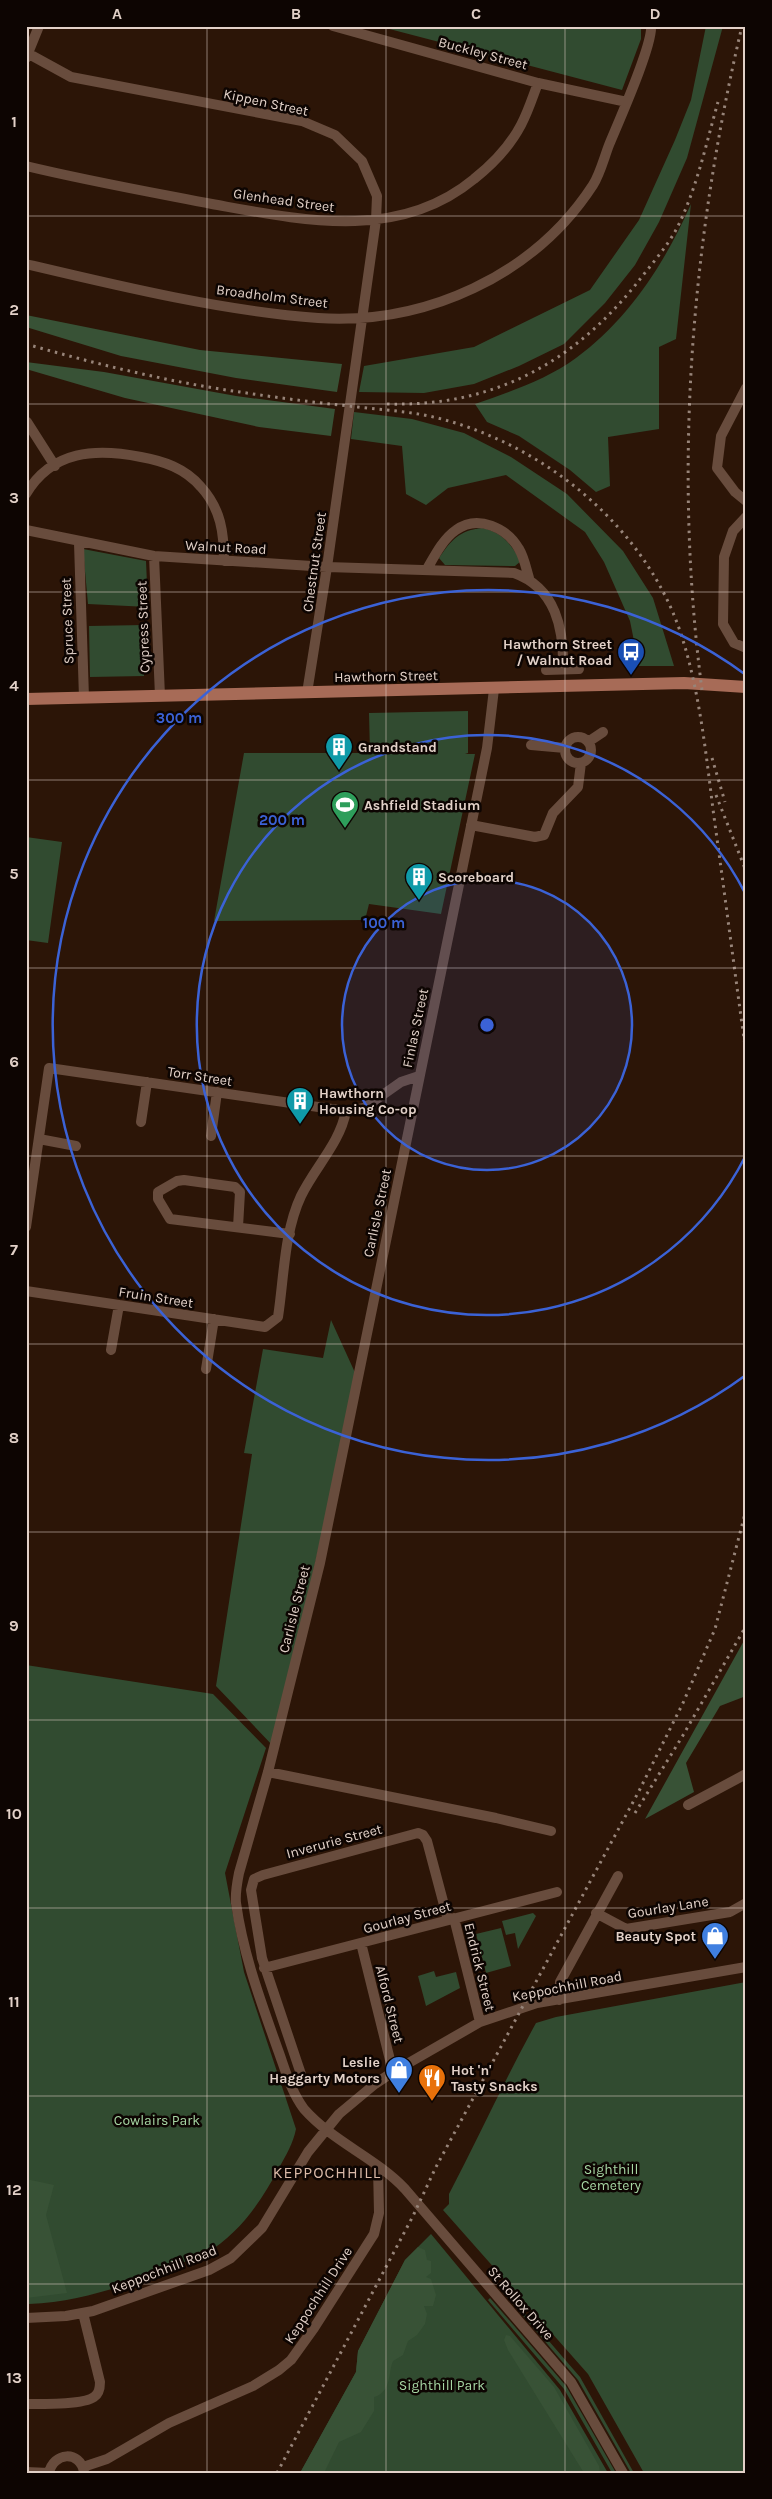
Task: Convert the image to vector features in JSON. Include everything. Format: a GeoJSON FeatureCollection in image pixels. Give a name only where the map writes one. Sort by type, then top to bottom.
{"type":"FeatureCollection","features":[{"type":"Feature","properties":{"kind":"main road","name":"Hawthorn Street"},"geometry":{"type":"LineString","coordinates":[[26,699],[684,683],[746,687]]}},
{"type":"Feature","properties":{"kind":"street"},"geometry":{"type":"LineString","coordinates":[[27,56],[39,26]]}},
{"type":"Feature","properties":{"kind":"street","name":"Buckley Street"},"geometry":{"type":"LineString","coordinates":[[333,26],[538,83],[627,102]]}},
{"type":"Feature","properties":{"kind":"street","name":"Broadholm Street"},"geometry":{"type":"LineString","coordinates":[[26,264],[107,283],[243,309],[319,318],[362,316],[415,310],[466,293],[513,268],[555,234],[594,184],[627,102],[651,33],[651,26]]}},
{"type":"Feature","properties":{"kind":"street","name":"Kippen Street"},"geometry":{"type":"LineString","coordinates":[[27,56],[71,77],[302,121],[335,135],[362,161],[377,196],[376,220],[353,378]]}},
{"type":"Feature","properties":{"kind":"street","name":"Glenhead Street"},"geometry":{"type":"LineString","coordinates":[[26,166],[85,180],[287,218],[338,222],[376,220],[425,209],[461,190],[494,163],[521,125],[538,83]]}},
{"type":"Feature","properties":{"kind":"street","name":"Chestnut Street"},"geometry":{"type":"LineString","coordinates":[[307,693],[328,567],[353,378]]}},
{"type":"Feature","properties":{"kind":"street"},"geometry":{"type":"LineString","coordinates":[[746,388],[721,436],[717,468],[735,492],[746,501]]}},
{"type":"Feature","properties":{"kind":"street"},"geometry":{"type":"LineString","coordinates":[[27,422],[54,466]]}},
{"type":"Feature","properties":{"kind":"street"},"geometry":{"type":"LineString","coordinates":[[26,494],[40,477],[54,466],[82,454],[112,451],[163,461],[178,468],[201,486],[211,500],[224,533],[224,562]]}},
{"type":"Feature","properties":{"kind":"street"},"geometry":{"type":"LineString","coordinates":[[746,517],[733,531],[724,557],[723,624],[734,643],[746,648]]}},
{"type":"Feature","properties":{"kind":"street"},"geometry":{"type":"LineString","coordinates":[[427,569],[448,537],[458,528],[474,523],[486,524],[500,529],[512,538],[520,549],[528,578],[554,609],[564,642],[563,669]]}},
{"type":"Feature","properties":{"kind":"street","name":"Walnut Road"},"geometry":{"type":"LineString","coordinates":[[26,530],[154,556],[224,562],[328,567],[514,572],[528,578]]}},
{"type":"Feature","properties":{"kind":"street","name":"Spruce Street"},"geometry":{"type":"LineString","coordinates":[[79,542],[84,698]]}},
{"type":"Feature","properties":{"kind":"street","name":"Cypress Street"},"geometry":{"type":"LineString","coordinates":[[154,556],[160,696]]}},
{"type":"Feature","properties":{"kind":"street"},"geometry":{"type":"LineString","coordinates":[[546,670],[579,669]]}},
{"type":"Feature","properties":{"kind":"street","name":"Finlas Street"},"geometry":{"type":"LineString","coordinates":[[346,1111],[364,1108],[401,1082],[419,1076],[487,748],[494,689]]}},
{"type":"Feature","properties":{"kind":"street"},"geometry":{"type":"LineString","coordinates":[[588,742],[603,732]]}},
{"type":"Feature","properties":{"kind":"street"},"geometry":{"type":"LineString","coordinates":[[581,763],[569,760],[565,748],[569,740],[577,737],[588,742]]}},
{"type":"Feature","properties":{"kind":"street"},"geometry":{"type":"LineString","coordinates":[[471,825],[535,837],[544,835],[554,813],[578,787],[581,763],[590,754],[588,742]]}},
{"type":"Feature","properties":{"kind":"street"},"geometry":{"type":"LineString","coordinates":[[531,745],[565,748]]}},
{"type":"Feature","properties":{"kind":"street","name":"Torr Street"},"geometry":{"type":"LineString","coordinates":[[38,1139],[49,1068],[346,1111]]}},
{"type":"Feature","properties":{"kind":"street","name":"Carlisle Street"},"geometry":{"type":"LineString","coordinates":[[325,2129],[301,2104],[289,2081],[253,1982],[236,1903],[236,1888],[268,1772],[320,1563],[419,1076]]}},
{"type":"Feature","properties":{"kind":"street"},"geometry":{"type":"LineString","coordinates":[[141,1122],[147,1082]]}},
{"type":"Feature","properties":{"kind":"street"},"geometry":{"type":"LineString","coordinates":[[210,1136],[217,1092]]}},
{"type":"Feature","properties":{"kind":"street"},"geometry":{"type":"LineString","coordinates":[[238,1226],[240,1192],[235,1187],[184,1180],[177,1181],[158,1192],[158,1199],[170,1219],[228,1228],[238,1226],[290,1234],[301,1196],[343,1125],[346,1111]]}},
{"type":"Feature","properties":{"kind":"street"},"geometry":{"type":"LineString","coordinates":[[26,1227],[31,1164],[38,1139],[76,1146]]}},
{"type":"Feature","properties":{"kind":"street","name":"Fruin Street"},"geometry":{"type":"LineString","coordinates":[[26,1291],[265,1327],[278,1317],[290,1234]]}},
{"type":"Feature","properties":{"kind":"street"},"geometry":{"type":"LineString","coordinates":[[111,1350],[119,1305]]}},
{"type":"Feature","properties":{"kind":"street"},"geometry":{"type":"LineString","coordinates":[[206,1369],[214,1319]]}},
{"type":"Feature","properties":{"kind":"street"},"geometry":{"type":"LineString","coordinates":[[268,1772],[496,1818],[551,1831]]}},
{"type":"Feature","properties":{"kind":"street"},"geometry":{"type":"LineString","coordinates":[[688,1805],[746,1774]]}},
{"type":"Feature","properties":{"kind":"street","name":"Inverurie Street"},"geometry":{"type":"LineString","coordinates":[[264,1968],[251,1897],[254,1880],[263,1875],[414,1834],[423,1834]]}},
{"type":"Feature","properties":{"kind":"street","name":"Endrick Street"},"geometry":{"type":"LineString","coordinates":[[423,1834],[427,1841],[451,1919],[480,2022]]}},
{"type":"Feature","properties":{"kind":"street"},"geometry":{"type":"LineString","coordinates":[[559,2000],[560,1982],[617,1878]]}},
{"type":"Feature","properties":{"kind":"street","name":"Gourlay Street"},"geometry":{"type":"LineString","coordinates":[[264,1968],[557,1892]]}},
{"type":"Feature","properties":{"kind":"street","name":"Gourlay Lane"},"geometry":{"type":"LineString","coordinates":[[596,1914],[626,1928],[730,1912],[746,1903]]}},
{"type":"Feature","properties":{"kind":"street","name":"Alford Street"},"geometry":{"type":"LineString","coordinates":[[361,1943],[393,2072]]}},
{"type":"Feature","properties":{"kind":"street","name":"Keppochhill Road"},"geometry":{"type":"LineString","coordinates":[[26,2318],[83,2313],[209,2270],[235,2255],[268,2220],[304,2159],[325,2129],[352,2102],[393,2072],[480,2022],[537,2003],[746,1967]]}},
{"type":"Feature","properties":{"kind":"street"},"geometry":{"type":"LineString","coordinates":[[264,1968],[303,2080]]}},
{"type":"Feature","properties":{"kind":"street"},"geometry":{"type":"LineString","coordinates":[[325,2129],[378,2167]]}},
{"type":"Feature","properties":{"kind":"street","name":"St Rollox Drive"},"geometry":{"type":"LineString","coordinates":[[378,2167],[405,2189],[571,2382],[623,2473]]}},
{"type":"Feature","properties":{"kind":"street","name":"Keppochhill Drive"},"geometry":{"type":"LineString","coordinates":[[26,2472],[49,2473],[53,2462],[64,2456],[75,2458],[84,2470],[176,2420],[253,2386],[275,2373],[291,2360],[310,2335],[374,2234],[379,2213],[378,2167]]}},
{"type":"Feature","properties":{"kind":"street"},"geometry":{"type":"LineString","coordinates":[[26,2404],[79,2401],[94,2397],[98,2393],[100,2382],[83,2313]]}},
{"type":"Feature","properties":{"kind":"green space"},"geometry":{"type":"Polygon","coordinates":[[[378,26],[641,26],[641,39],[622,90],[378,26]]]}},
{"type":"Feature","properties":{"kind":"green space"},"geometry":{"type":"Polygon","coordinates":[[[706,26],[723,26],[687,158],[659,222],[635,265],[605,303],[564,344],[519,366],[474,384],[424,393],[359,392],[364,366],[474,347],[590,290],[639,220],[675,140],[691,100],[706,26]]]}},
{"type":"Feature","properties":{"kind":"green space"},"geometry":{"type":"Polygon","coordinates":[[[691,204],[676,339],[659,347],[659,429],[608,437],[610,486],[596,492],[570,470],[519,436],[487,422],[475,404],[527,385],[552,373],[595,343],[628,308],[657,269],[691,204]]]}},
{"type":"Feature","properties":{"kind":"green space"},"geometry":{"type":"Polygon","coordinates":[[[26,315],[200,350],[342,364],[337,392],[236,378],[121,356],[26,327],[26,315]]]}},
{"type":"Feature","properties":{"kind":"green space"},"geometry":{"type":"Polygon","coordinates":[[[26,362],[104,372],[236,396],[335,409],[331,436],[259,427],[125,398],[26,369],[26,362]]]}},
{"type":"Feature","properties":{"kind":"green space"},"geometry":{"type":"Polygon","coordinates":[[[354,412],[412,419],[464,433],[511,457],[567,494],[623,551],[653,598],[674,666],[639,666],[630,621],[604,562],[585,532],[506,475],[448,488],[426,505],[406,494],[402,446],[351,439],[354,412]]]}},
{"type":"Feature","properties":{"kind":"green space"},"geometry":{"type":"Polygon","coordinates":[[[482,528],[495,532],[505,539],[521,561],[515,566],[445,565],[439,558],[457,537],[468,531],[482,528]]]}},
{"type":"Feature","properties":{"kind":"green space"},"geometry":{"type":"Polygon","coordinates":[[[83,549],[146,561],[148,607],[88,604],[83,549]]]}},
{"type":"Feature","properties":{"kind":"green space"},"geometry":{"type":"Polygon","coordinates":[[[144,625],[144,676],[90,677],[89,626],[144,625]]]}},
{"type":"Feature","properties":{"kind":"green space","name":"Ashfield Stadium"},"geometry":{"type":"Polygon","coordinates":[[[468,711],[468,753],[465,754],[475,754],[441,914],[369,904],[365,920],[214,921],[244,753],[370,753],[369,713],[468,711]]]}},
{"type":"Feature","properties":{"kind":"green space"},"geometry":{"type":"Polygon","coordinates":[[[26,837],[62,842],[48,943],[26,940],[26,837]]]}},
{"type":"Feature","properties":{"kind":"green space"},"geometry":{"type":"Polygon","coordinates":[[[331,1320],[357,1377],[274,1747],[216,1686],[252,1454],[244,1453],[263,1349],[323,1358],[331,1320]]]}},
{"type":"Feature","properties":{"kind":"green space"},"geometry":{"type":"Polygon","coordinates":[[[746,1637],[746,1696],[720,1706],[686,1763],[694,1792],[645,1819],[746,1637]]]}},
{"type":"Feature","properties":{"kind":"green space","name":"Cowlairs Park"},"geometry":{"type":"Polygon","coordinates":[[[26,1665],[213,1694],[266,1748],[225,1873],[244,1972],[296,2129],[287,2154],[272,2181],[248,2216],[229,2237],[205,2254],[98,2293],[53,2302],[29,2304],[26,2304],[26,1665]]]}},
{"type":"Feature","properties":{"kind":"green space"},"geometry":{"type":"Polygon","coordinates":[[[533,1913],[536,1916],[518,1949],[515,1933],[506,1935],[502,1921],[533,1913]]]}},
{"type":"Feature","properties":{"kind":"green space"},"geometry":{"type":"Polygon","coordinates":[[[501,1928],[511,1966],[486,1973],[476,1934],[501,1928]]]}},
{"type":"Feature","properties":{"kind":"green space"},"geometry":{"type":"Polygon","coordinates":[[[434,1971],[436,1977],[456,1972],[460,1988],[426,2006],[418,1976],[434,1971]]]}},
{"type":"Feature","properties":{"kind":"green space","name":"Sighthill Cemetery"},"geometry":{"type":"Polygon","coordinates":[[[746,1982],[746,2473],[644,2473],[588,2374],[443,2210],[449,2204],[449,2194],[536,2023],[556,2017],[746,1982]]]}},
{"type":"Feature","properties":{"kind":"green space"},"geometry":{"type":"Polygon","coordinates":[[[26,2179],[54,2185],[46,2215],[67,2293],[26,2298],[26,2179]]]}},
{"type":"Feature","properties":{"kind":"green space","name":"Sighthill Park"},"geometry":{"type":"Polygon","coordinates":[[[431,2234],[560,2390],[608,2473],[300,2473],[356,2372],[358,2351],[405,2260],[431,2234]]]}},
{"type":"Feature","properties":{"kind":"green space"},"geometry":{"type":"Polygon","coordinates":[[[418,2247],[425,2250],[427,2260],[431,2261],[431,2273],[426,2277],[431,2279],[436,2295],[433,2306],[424,2306],[427,2314],[425,2324],[417,2335],[408,2341],[403,2355],[393,2361],[387,2386],[384,2391],[374,2397],[374,2411],[361,2432],[339,2442],[324,2473],[300,2473],[356,2372],[358,2351],[405,2260],[418,2247]]]}},
{"type":"Feature","properties":{"kind":"green space"},"geometry":{"type":"Polygon","coordinates":[[[503,2288],[580,2377],[634,2473],[631,2473],[578,2380],[500,2289],[503,2288]]]}},
{"type":"Feature","properties":{"kind":"green space"},"geometry":{"type":"Polygon","coordinates":[[[490,2298],[566,2386],[616,2473],[612,2473],[564,2389],[488,2300],[490,2298]]]}},
{"type":"Feature","properties":{"kind":"green space"},"geometry":{"type":"Polygon","coordinates":[[[506,2335],[510,2336],[554,2387],[599,2466],[600,2473],[584,2473],[508,2350],[504,2340],[506,2335]]]}},
{"type":"Feature","properties":{"kind":"railway"},"geometry":{"type":"LineString","coordinates":[[702,690],[693,607],[689,523],[688,440],[692,356],[699,273],[710,190],[724,107],[742,26]]}},
{"type":"Feature","properties":{"kind":"railway"},"geometry":{"type":"LineString","coordinates":[[387,404],[425,403],[461,398],[495,388],[527,375],[557,358],[612,312],[637,283],[677,228],[696,182],[718,102]]}},
{"type":"Feature","properties":{"kind":"railway"},"geometry":{"type":"LineString","coordinates":[[26,344],[186,383],[329,404],[420,414],[470,428],[509,445],[547,466],[581,492],[613,522],[640,555],[663,592],[680,631],[693,677],[705,747],[746,1053]]}},
{"type":"Feature","properties":{"kind":"railway"},"geometry":{"type":"LineString","coordinates":[[712,758],[725,802]]}},
{"type":"Feature","properties":{"kind":"railway"},"geometry":{"type":"LineString","coordinates":[[716,795],[746,871]]}},
{"type":"Feature","properties":{"kind":"railway"},"geometry":{"type":"LineString","coordinates":[[277,2473],[413,2216],[436,2167],[639,1791],[683,1703],[715,1629],[746,1510]]}},
{"type":"Feature","properties":{"kind":"railway"},"geometry":{"type":"LineString","coordinates":[[635,1813],[682,1737],[746,1626]]}},
{"type":"Feature","properties":{"kind":"place","name":"Hawthorn Street / Walnut Road"},"geometry":{"type":"Point","coordinates":[631,676]}},
{"type":"Feature","properties":{"kind":"place","name":"Grandstand"},"geometry":{"type":"Point","coordinates":[339,771]}},
{"type":"Feature","properties":{"kind":"place","name":"Ashfield Stadium"},"geometry":{"type":"Point","coordinates":[345,829]}},
{"type":"Feature","properties":{"kind":"place","name":"Scoreboard"},"geometry":{"type":"Point","coordinates":[419,901]}},
{"type":"Feature","properties":{"kind":"place","name":"Hawthorn Housing Co-op"},"geometry":{"type":"Point","coordinates":[300,1125]}},
{"type":"Feature","properties":{"kind":"place","name":"Beauty Spot"},"geometry":{"type":"Point","coordinates":[715,1960]}},
{"type":"Feature","properties":{"kind":"place","name":"Leslie Haggarty Motors"},"geometry":{"type":"Point","coordinates":[399,2094]}},
{"type":"Feature","properties":{"kind":"place","name":"Hot 'n' Tasty Snacks"},"geometry":{"type":"Point","coordinates":[432,2102]}},
{"type":"Feature","properties":{"kind":"district","name":"KEPPOCHHILL"},"geometry":{"type":"Point","coordinates":[327,2172]}}]}
